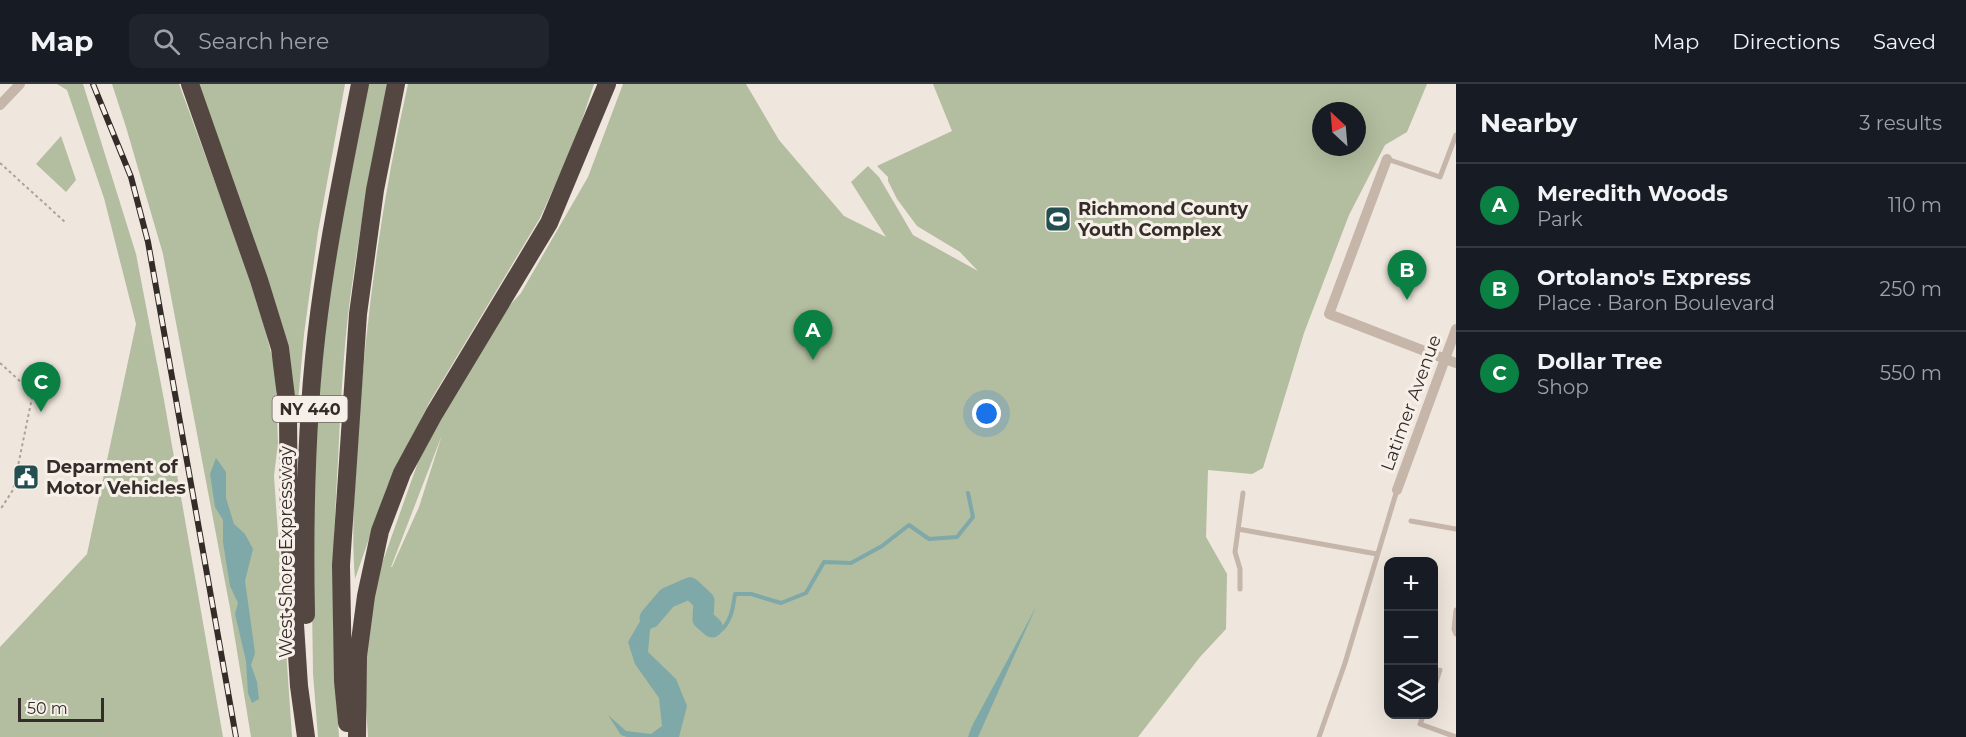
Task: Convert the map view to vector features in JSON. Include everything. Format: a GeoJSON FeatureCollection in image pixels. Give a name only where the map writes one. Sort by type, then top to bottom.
{"type":"FeatureCollection","features":[{"type":"Feature","properties":{"kind":"highway"},"geometry":{"type":"LineString","coordinates":[[190,84],[263,291],[280,348],[288,413],[291,554],[299,686],[306,737]]}},
{"type":"Feature","properties":{"kind":"highway","name":"West Shore Expressway"},"geometry":{"type":"LineString","coordinates":[[311,737],[305,570],[307,444],[318,314],[338,193],[360,84]]}},
{"type":"Feature","properties":{"kind":"highway","name":"NY 440"},"geometry":{"type":"LineString","coordinates":[[348,737],[343,681],[341,565],[357,325],[375,190],[396,84]]}},
{"type":"Feature","properties":{"kind":"highway"},"geometry":{"type":"LineString","coordinates":[[357,737],[358,656],[366,597],[380,531],[402,473],[434,414],[549,223],[607,84]]}},
{"type":"Feature","properties":{"kind":"street"},"geometry":{"type":"LineString","coordinates":[[0,105],[20,84]]}},
{"type":"Feature","properties":{"kind":"street"},"geometry":{"type":"LineString","coordinates":[[1387,159],[1329,314],[1456,363]]}},
{"type":"Feature","properties":{"kind":"street","name":"Latimer Avenue"},"geometry":{"type":"LineString","coordinates":[[1396,490],[1456,328]]}},
{"type":"Feature","properties":{"kind":"lane"},"geometry":{"type":"LineString","coordinates":[[1387,159],[1440,177],[1456,135]]}},
{"type":"Feature","properties":{"kind":"lane"},"geometry":{"type":"LineString","coordinates":[[1319,737],[1345,663],[1396,490]]}},
{"type":"Feature","properties":{"kind":"lane"},"geometry":{"type":"LineString","coordinates":[[1240,589],[1240,570],[1235,552],[1243,493]]}},
{"type":"Feature","properties":{"kind":"lane"},"geometry":{"type":"LineString","coordinates":[[1410,521],[1456,529]]}},
{"type":"Feature","properties":{"kind":"lane"},"geometry":{"type":"LineString","coordinates":[[1238,529],[1377,554]]}},
{"type":"Feature","properties":{"kind":"lane"},"geometry":{"type":"LineString","coordinates":[[1456,610],[1454,629],[1456,634]]}},
{"type":"Feature","properties":{"kind":"lane"},"geometry":{"type":"LineString","coordinates":[[1438,676],[1440,670]]}},
{"type":"Feature","properties":{"kind":"lane"},"geometry":{"type":"LineString","coordinates":[[1422,719],[1420,724],[1456,737]]}},
{"type":"Feature","properties":{"kind":"path"},"geometry":{"type":"LineString","coordinates":[[0,163],[65,222]]}},
{"type":"Feature","properties":{"kind":"path"},"geometry":{"type":"LineString","coordinates":[[0,363],[33,393],[13,490],[0,510]]}},
{"type":"Feature","properties":{"kind":"green space"},"geometry":{"type":"Polygon","coordinates":[[[57,84],[83,84],[136,254],[223,737],[0,737],[0,647],[87,554],[136,324],[104,198],[67,90],[57,84]]]}},
{"type":"Feature","properties":{"kind":"green space"},"geometry":{"type":"Polygon","coordinates":[[[112,84],[179,84],[255,291],[275,368],[278,443],[274,476],[292,737],[251,737],[230,608],[163,254],[112,84]]]}},
{"type":"Feature","properties":{"kind":"green space"},"geometry":{"type":"Polygon","coordinates":[[[196,84],[345,84],[318,232],[304,334],[292,470],[289,397],[196,84]]]}},
{"type":"Feature","properties":{"kind":"green space"},"geometry":{"type":"Polygon","coordinates":[[[366,84],[389,84],[361,224],[343,366],[334,565],[334,634],[339,737],[318,737],[313,673],[311,530],[317,400],[333,268],[366,84]]]}},
{"type":"Feature","properties":{"kind":"green space"},"geometry":{"type":"Polygon","coordinates":[[[408,84],[594,84],[575,141],[540,218],[429,403],[387,487],[355,579],[353,542],[355,487],[366,345],[376,257],[408,84]]]}},
{"type":"Feature","properties":{"kind":"green space"},"geometry":{"type":"Polygon","coordinates":[[[623,84],[746,84],[779,140],[844,216],[886,237],[851,182],[868,166],[879,177],[913,235],[978,271],[960,252],[917,226],[897,199],[888,177],[877,166],[952,131],[933,84],[1427,84],[1407,132],[1385,145],[1349,215],[1304,333],[1263,468],[1252,474],[1208,470],[1206,537],[1227,574],[1226,629],[1200,657],[1138,737],[368,737],[364,676],[374,586],[422,451],[499,317],[521,293],[588,177],[623,84]],[[442,435],[391,567],[419,507],[442,435]]]}},
{"type":"Feature","properties":{"kind":"green space"},"geometry":{"type":"Polygon","coordinates":[[[61,136],[76,180],[66,192],[36,164],[61,136]]]}},
{"type":"Feature","properties":{"kind":"water"},"geometry":{"type":"Polygon","coordinates":[[[216,458],[226,472],[226,498],[234,524],[245,534],[253,549],[245,581],[255,653],[251,665],[257,682],[259,699],[252,703],[248,693],[246,661],[235,614],[238,603],[230,586],[223,542],[223,520],[215,507],[210,474],[216,458]]]}},
{"type":"Feature","properties":{"kind":"water"},"geometry":{"type":"Polygon","coordinates":[[[667,598],[650,630],[648,652],[676,679],[687,706],[679,737],[627,737],[621,735],[608,715],[626,731],[651,734],[662,726],[659,698],[635,664],[628,642],[646,611],[667,598]]]}},
{"type":"Feature","properties":{"kind":"water"},"geometry":{"type":"Polygon","coordinates":[[[1036,607],[978,737],[968,737],[972,726],[1036,607]]]}},
{"type":"Feature","properties":{"kind":"waterway"},"geometry":{"type":"LineString","coordinates":[[712,627],[718,632],[726,625],[731,615],[735,594],[751,594],[781,603],[806,593],[824,562],[851,563],[882,546],[909,525],[929,539],[957,537],[973,517],[968,493]]}},
{"type":"Feature","properties":{"kind":"waterway"},"geometry":{"type":"LineString","coordinates":[[650,618],[667,598],[690,588],[704,601],[703,619],[712,627]]}},
{"type":"Feature","properties":{"kind":"railway"},"geometry":{"type":"LineString","coordinates":[[93,84],[131,177],[148,242],[236,737]]}},
{"type":"Feature","properties":{"kind":"place","name":"Richmond County Youth Complex"},"geometry":{"type":"Point","coordinates":[1058,219]}},
{"type":"Feature","properties":{"kind":"place","name":"Ortolano's Express"},"geometry":{"type":"Point","coordinates":[1407,300]}},
{"type":"Feature","properties":{"kind":"place","name":"Meredith Woods"},"geometry":{"type":"Point","coordinates":[813,360]}},
{"type":"Feature","properties":{"kind":"place","name":"Dollar Tree"},"geometry":{"type":"Point","coordinates":[41,412]}},
{"type":"Feature","properties":{"kind":"place","name":"Deparment of Motor Vehicles"},"geometry":{"type":"Point","coordinates":[26,477]}}]}
